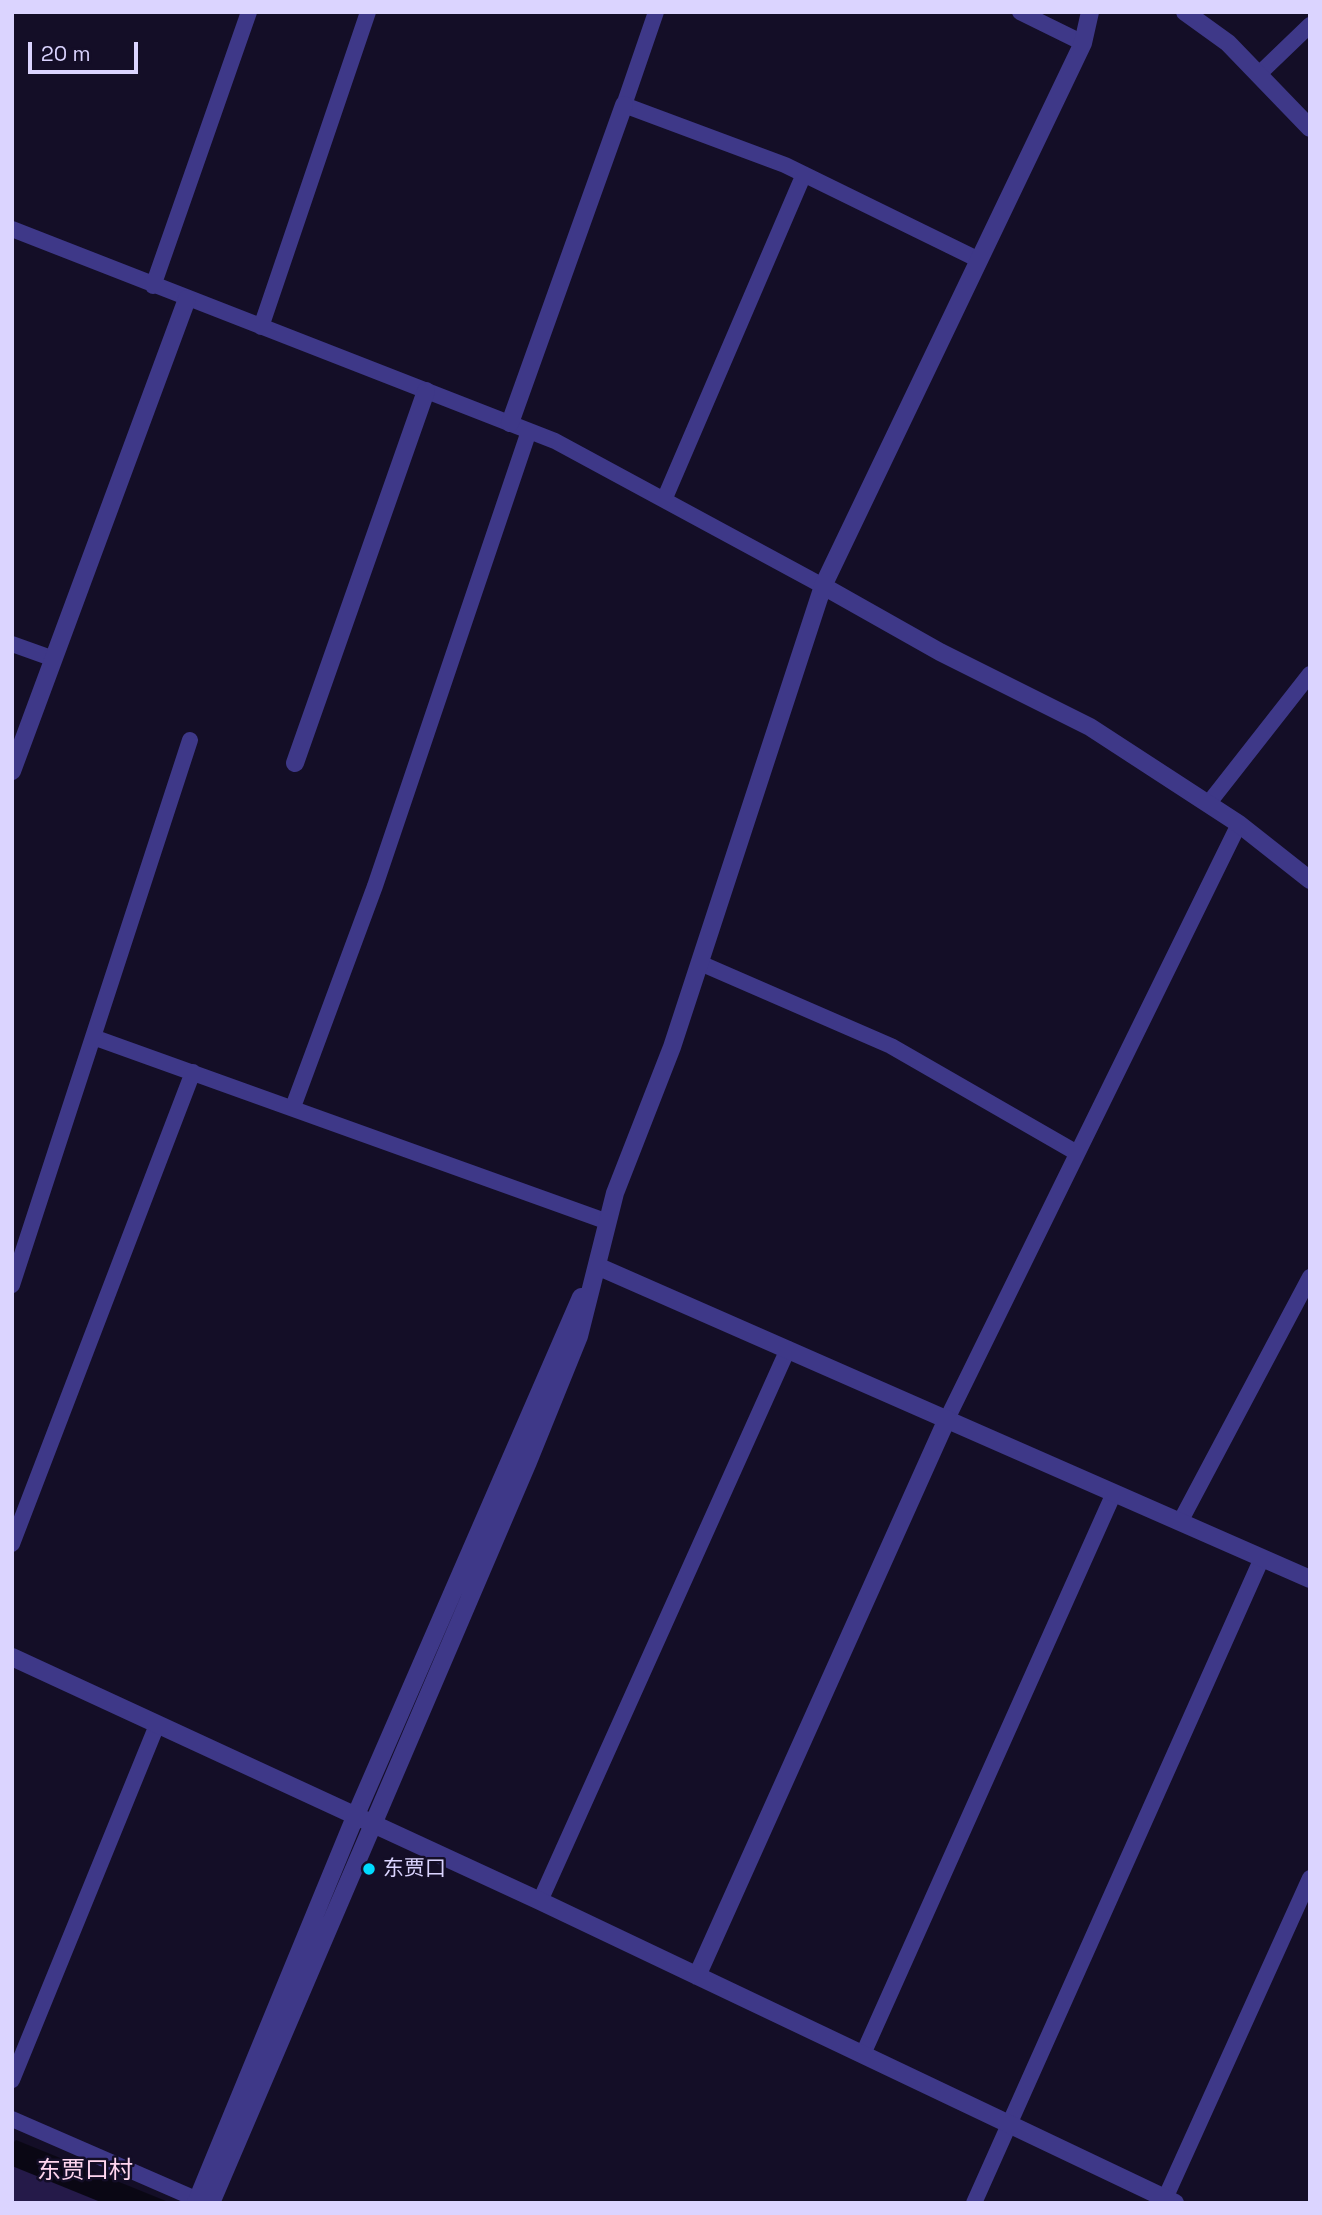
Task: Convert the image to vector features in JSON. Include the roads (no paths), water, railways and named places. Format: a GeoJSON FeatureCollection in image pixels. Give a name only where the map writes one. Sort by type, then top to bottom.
{"type":"FeatureCollection","features":[{"type":"Feature","properties":{"kind":"street"},"geometry":{"type":"LineString","coordinates":[[203,2202],[566,1327],[597,1266],[615,1193],[672,1047],[823,586],[1083,43],[1090,12]]}},
{"type":"Feature","properties":{"kind":"street"},"geometry":{"type":"LineString","coordinates":[[1185,12],[1228,43],[1310,128]]}},
{"type":"Feature","properties":{"kind":"street"},"geometry":{"type":"LineString","coordinates":[[510,424],[624,105]]}},
{"type":"Feature","properties":{"kind":"street"},"geometry":{"type":"LineString","coordinates":[[12,771],[187,299]]}},
{"type":"Feature","properties":{"kind":"street"},"geometry":{"type":"LineString","coordinates":[[295,763],[426,391]]}},
{"type":"Feature","properties":{"kind":"street"},"geometry":{"type":"LineString","coordinates":[[823,586],[940,652],[1090,727],[1239,824],[1310,880]]}},
{"type":"Feature","properties":{"kind":"street"},"geometry":{"type":"LineString","coordinates":[[597,1266],[1310,1579]]}},
{"type":"Feature","properties":{"kind":"street"},"geometry":{"type":"LineString","coordinates":[[697,1976],[947,1419]]}},
{"type":"Feature","properties":{"kind":"street"},"geometry":{"type":"LineString","coordinates":[[12,1657],[540,1901],[1168,2201]]}},
{"type":"Feature","properties":{"kind":"lane"},"geometry":{"type":"LineString","coordinates":[[153,286],[249,12]]}},
{"type":"Feature","properties":{"kind":"lane"},"geometry":{"type":"LineString","coordinates":[[261,327],[368,12]]}},
{"type":"Feature","properties":{"kind":"lane"},"geometry":{"type":"LineString","coordinates":[[656,12],[624,105],[804,174],[979,260]]}},
{"type":"Feature","properties":{"kind":"lane"},"geometry":{"type":"LineString","coordinates":[[1020,12],[1083,43]]}},
{"type":"Feature","properties":{"kind":"lane"},"geometry":{"type":"LineString","coordinates":[[1258,75],[1310,25]]}},
{"type":"Feature","properties":{"kind":"lane"},"geometry":{"type":"LineString","coordinates":[[664,500],[804,174]]}},
{"type":"Feature","properties":{"kind":"lane"},"geometry":{"type":"LineString","coordinates":[[12,229],[555,441],[823,586]]}},
{"type":"Feature","properties":{"kind":"lane"},"geometry":{"type":"LineString","coordinates":[[293,1107],[375,887],[529,431]]}},
{"type":"Feature","properties":{"kind":"lane"},"geometry":{"type":"LineString","coordinates":[[12,644],[54,659]]}},
{"type":"Feature","properties":{"kind":"lane"},"geometry":{"type":"LineString","coordinates":[[1208,804],[1310,674]]}},
{"type":"Feature","properties":{"kind":"lane"},"geometry":{"type":"LineString","coordinates":[[12,1285],[190,740]]}},
{"type":"Feature","properties":{"kind":"lane"},"geometry":{"type":"LineString","coordinates":[[947,1419],[1239,824]]}},
{"type":"Feature","properties":{"kind":"lane"},"geometry":{"type":"LineString","coordinates":[[699,963],[891,1046],[1077,1153]]}},
{"type":"Feature","properties":{"kind":"lane"},"geometry":{"type":"LineString","coordinates":[[93,1037],[608,1222]]}},
{"type":"Feature","properties":{"kind":"lane"},"geometry":{"type":"LineString","coordinates":[[12,1544],[193,1072]]}},
{"type":"Feature","properties":{"kind":"lane"},"geometry":{"type":"LineString","coordinates":[[1180,1522],[1310,1276]]}},
{"type":"Feature","properties":{"kind":"lane"},"geometry":{"type":"LineString","coordinates":[[540,1901],[788,1349]]}},
{"type":"Feature","properties":{"kind":"lane"},"geometry":{"type":"LineString","coordinates":[[863,2054],[1114,1493]]}},
{"type":"Feature","properties":{"kind":"lane"},"geometry":{"type":"LineString","coordinates":[[974,2203],[1262,1558]]}},
{"type":"Feature","properties":{"kind":"lane"},"geometry":{"type":"LineString","coordinates":[[12,2080],[157,1725]]}},
{"type":"Feature","properties":{"kind":"lane"},"geometry":{"type":"LineString","coordinates":[[1168,2201],[1310,1878]]}},
{"type":"Feature","properties":{"kind":"lane"},"geometry":{"type":"LineString","coordinates":[[12,2119],[203,2202]]}},
{"type":"Feature","properties":{"kind":"place","name":"东贾口"},"geometry":{"type":"Point","coordinates":[369,1869]}},
{"type":"Feature","properties":{"kind":"district","name":"东贾口村"},"geometry":{"type":"Point","coordinates":[85,2171]}}]}
